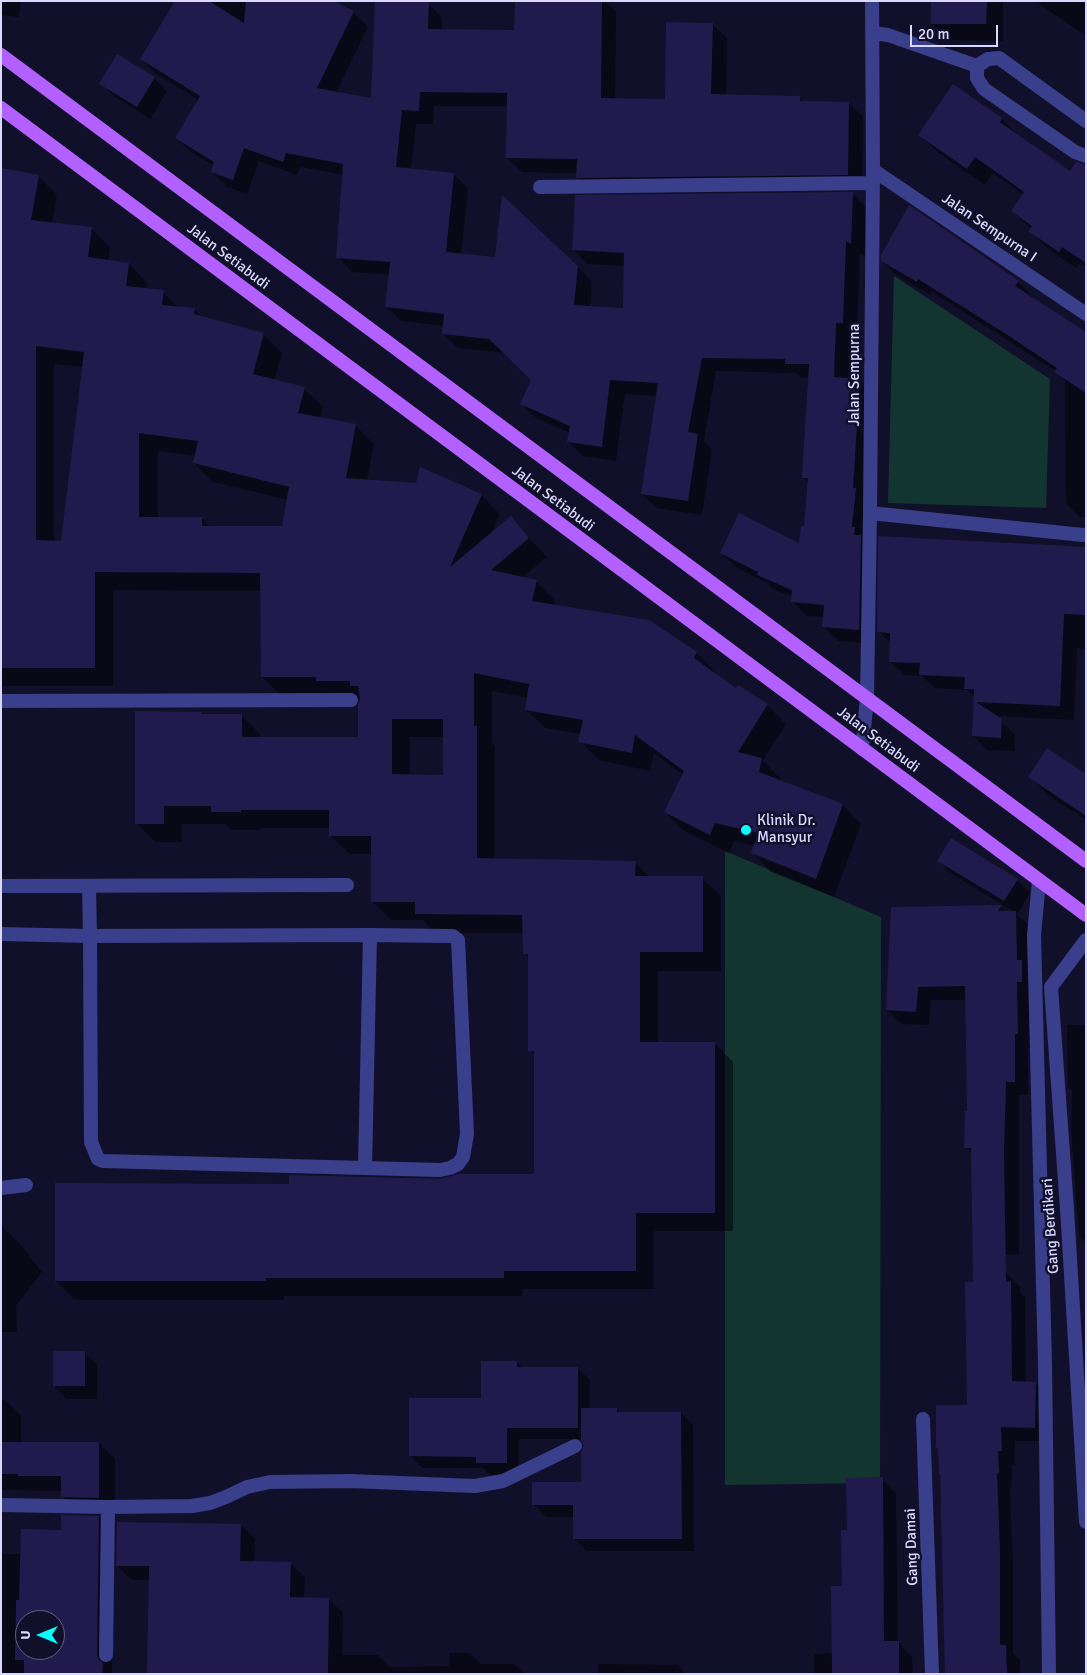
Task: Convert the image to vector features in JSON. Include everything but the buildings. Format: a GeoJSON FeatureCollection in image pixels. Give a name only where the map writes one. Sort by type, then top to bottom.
{"type":"FeatureCollection","features":[{"type":"Feature","properties":{"kind":"main road","name":"Jalan Setiabudi"},"geometry":{"type":"LineString","coordinates":[[1,54],[1086,861]]}},
{"type":"Feature","properties":{"kind":"main road","name":"Jalan Setiabudi"},"geometry":{"type":"LineString","coordinates":[[1,108],[1086,915]]}},
{"type":"Feature","properties":{"kind":"street","name":"Jalan Sempurna"},"geometry":{"type":"LineString","coordinates":[[862,749],[867,698],[870,513],[873,176],[872,1]]}},
{"type":"Feature","properties":{"kind":"street"},"geometry":{"type":"LineString","coordinates":[[873,32],[888,35],[977,66]]}},
{"type":"Feature","properties":{"kind":"street"},"geometry":{"type":"LineString","coordinates":[[977,66],[988,59],[999,58],[1086,121]]}},
{"type":"Feature","properties":{"kind":"street"},"geometry":{"type":"LineString","coordinates":[[977,66],[977,78],[984,89],[1075,152],[1086,156]]}},
{"type":"Feature","properties":{"kind":"street"},"geometry":{"type":"LineString","coordinates":[[540,187],[873,176]]}},
{"type":"Feature","properties":{"kind":"street","name":"Jalan Sempurna I"},"geometry":{"type":"LineString","coordinates":[[873,176],[1086,314]]}},
{"type":"Feature","properties":{"kind":"street"},"geometry":{"type":"LineString","coordinates":[[870,513],[1083,535]]}},
{"type":"Feature","properties":{"kind":"street"},"geometry":{"type":"LineString","coordinates":[[1,701],[351,700]]}},
{"type":"Feature","properties":{"kind":"street"},"geometry":{"type":"LineString","coordinates":[[1039,881],[1034,935],[1045,1364],[1049,1674]]}},
{"type":"Feature","properties":{"kind":"street"},"geometry":{"type":"LineString","coordinates":[[1,886],[347,885]]}},
{"type":"Feature","properties":{"kind":"street"},"geometry":{"type":"LineString","coordinates":[[1,934],[90,936],[453,936],[458,940],[467,1134],[463,1157],[458,1164],[440,1170],[112,1161],[98,1159],[91,1142],[90,936],[89,887]]}},
{"type":"Feature","properties":{"kind":"street"},"geometry":{"type":"LineString","coordinates":[[364,1168],[370,935]]}},
{"type":"Feature","properties":{"kind":"street","name":"Gang Berdikari"},"geometry":{"type":"LineString","coordinates":[[1086,940],[1050,988],[1066,1200],[1086,1522]]}},
{"type":"Feature","properties":{"kind":"street"},"geometry":{"type":"LineString","coordinates":[[1,1188],[26,1185]]}},
{"type":"Feature","properties":{"kind":"street","name":"Gang Damai"},"geometry":{"type":"LineString","coordinates":[[923,1419],[932,1674]]}},
{"type":"Feature","properties":{"kind":"street"},"geometry":{"type":"LineString","coordinates":[[1,1505],[192,1506],[210,1503],[247,1487],[270,1482],[350,1481],[475,1486],[503,1481],[575,1446]]}},
{"type":"Feature","properties":{"kind":"street"},"geometry":{"type":"LineString","coordinates":[[106,1655],[108,1507]]}},
{"type":"Feature","properties":{"kind":"green space"},"geometry":{"type":"Polygon","coordinates":[[[894,276],[1050,379],[1046,508],[888,503],[894,276]]]}},
{"type":"Feature","properties":{"kind":"green space"},"geometry":{"type":"Polygon","coordinates":[[[725,851],[881,917],[880,1483],[725,1485],[725,851]]]}},
{"type":"Feature","properties":{"kind":"place","name":"Klinik Dr. Mansyur"},"geometry":{"type":"Point","coordinates":[746,830]}}]}
